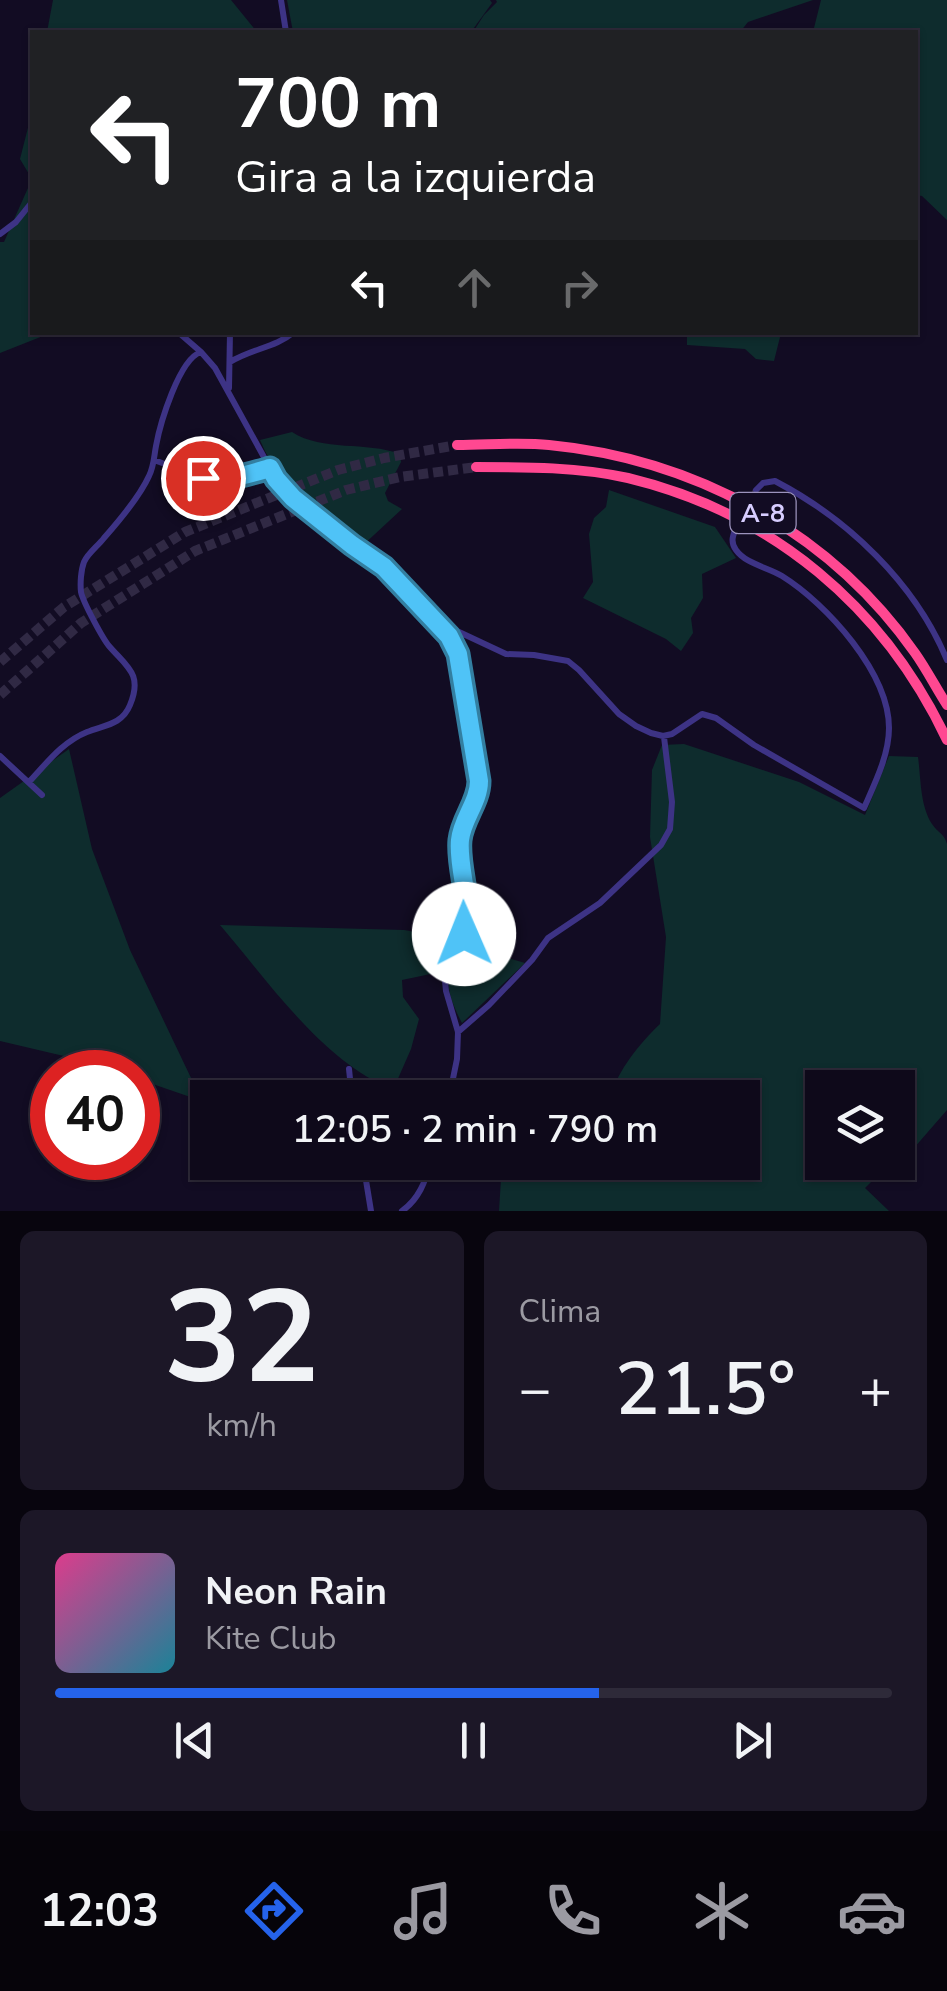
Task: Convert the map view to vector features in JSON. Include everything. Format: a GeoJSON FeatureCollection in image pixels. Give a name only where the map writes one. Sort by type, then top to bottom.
{"type":"FeatureCollection","features":[{"type":"Feature","properties":{"kind":"highway","name":"A-8"},"geometry":{"type":"LineString","coordinates":[[457,445],[544,444],[602,452],[681,473],[745,503],[804,540],[864,592],[915,653],[947,706]]}},
{"type":"Feature","properties":{"kind":"highway","name":"A-8"},"geometry":{"type":"LineString","coordinates":[[476,467],[542,467],[626,478],[720,509],[754,526],[835,585],[872,624],[904,663],[947,740]]}},
{"type":"Feature","properties":{"kind":"street"},"geometry":{"type":"LineString","coordinates":[[281,0],[286,30]]}},
{"type":"Feature","properties":{"kind":"street"},"geometry":{"type":"LineString","coordinates":[[0,234],[30,204]]}},
{"type":"Feature","properties":{"kind":"street"},"geometry":{"type":"LineString","coordinates":[[182,335],[213,365],[276,479],[293,498],[384,567],[449,636],[458,654],[479,791],[460,838],[467,928],[444,971],[458,1032],[453,1080]]}},
{"type":"Feature","properties":{"kind":"street"},"geometry":{"type":"LineString","coordinates":[[229,394],[230,335]]}},
{"type":"Feature","properties":{"kind":"street"},"geometry":{"type":"LineString","coordinates":[[190,363],[229,362],[290,335]]}},
{"type":"Feature","properties":{"kind":"street"},"geometry":{"type":"LineString","coordinates":[[29,782],[75,738],[118,722],[132,703],[135,684],[130,665],[106,642],[85,604],[81,583],[84,562],[146,483],[176,385],[190,363],[188,360],[202,352]]}},
{"type":"Feature","properties":{"kind":"street"},"geometry":{"type":"LineString","coordinates":[[221,379],[225,378],[229,362]]}},
{"type":"Feature","properties":{"kind":"street"},"geometry":{"type":"LineString","coordinates":[[154,460],[203,478],[221,480],[270,468]]}},
{"type":"Feature","properties":{"kind":"street"},"geometry":{"type":"LineString","coordinates":[[775,481],[777,468]]}},
{"type":"Feature","properties":{"kind":"street"},"geometry":{"type":"LineString","coordinates":[[756,490],[775,481],[830,515],[884,564],[914,601],[947,660]]}},
{"type":"Feature","properties":{"kind":"street"},"geometry":{"type":"LineString","coordinates":[[437,622],[506,654],[534,654],[568,661],[619,714],[636,726],[664,736],[702,714],[709,715],[864,808],[877,779],[890,730],[877,682],[862,654],[812,598],[736,550],[732,541],[736,528]]}},
{"type":"Feature","properties":{"kind":"street"},"geometry":{"type":"LineString","coordinates":[[458,1032],[489,1005],[548,938],[600,903],[660,845],[670,828],[672,802],[664,736]]}},
{"type":"Feature","properties":{"kind":"street"},"geometry":{"type":"LineString","coordinates":[[0,756],[42,795]]}},
{"type":"Feature","properties":{"kind":"street"},"geometry":{"type":"LineString","coordinates":[[349,1069],[350,1080]]}},
{"type":"Feature","properties":{"kind":"street"},"geometry":{"type":"LineString","coordinates":[[366,1180],[371,1211]]}},
{"type":"Feature","properties":{"kind":"street"},"geometry":{"type":"LineString","coordinates":[[402,1211],[412,1204],[424,1180]]}},
{"type":"Feature","properties":{"kind":"green space"},"geometry":{"type":"Polygon","coordinates":[[[53,0],[231,0],[255,30],[47,30],[53,0]]]}},
{"type":"Feature","properties":{"kind":"green space"},"geometry":{"type":"Polygon","coordinates":[[[287,0],[492,3],[472,30],[293,30],[287,0]]]}},
{"type":"Feature","properties":{"kind":"green space"},"geometry":{"type":"Polygon","coordinates":[[[813,0],[748,22],[742,30],[474,30],[497,2],[813,0]]]}},
{"type":"Feature","properties":{"kind":"green space"},"geometry":{"type":"Polygon","coordinates":[[[821,0],[947,0],[947,220],[918,195],[918,30],[814,30],[821,0]]]}},
{"type":"Feature","properties":{"kind":"green space"},"geometry":{"type":"Polygon","coordinates":[[[30,120],[30,176],[20,159],[30,120]]]}},
{"type":"Feature","properties":{"kind":"green space"},"geometry":{"type":"Polygon","coordinates":[[[30,184],[30,335],[44,335],[0,353],[0,242],[4,242],[30,184]]]}},
{"type":"Feature","properties":{"kind":"green space"},"geometry":{"type":"Polygon","coordinates":[[[687,335],[784,335],[774,361],[756,359],[745,349],[687,345],[687,335]]]}},
{"type":"Feature","properties":{"kind":"green space"},"geometry":{"type":"Polygon","coordinates":[[[292,432],[317,442],[400,454],[401,462],[385,493],[388,501],[402,509],[361,547],[303,501],[269,458],[260,440],[292,432]]]}},
{"type":"Feature","properties":{"kind":"green space"},"geometry":{"type":"Polygon","coordinates":[[[609,490],[715,527],[736,558],[702,574],[703,598],[691,618],[693,633],[681,651],[666,639],[583,598],[593,582],[589,534],[594,518],[606,507],[609,490]]]}},
{"type":"Feature","properties":{"kind":"green space"},"geometry":{"type":"Polygon","coordinates":[[[684,744],[799,782],[865,815],[889,756],[918,757],[925,809],[947,844],[947,1110],[915,1147],[915,1070],[805,1070],[805,1180],[873,1180],[865,1188],[889,1211],[499,1211],[501,1180],[760,1180],[760,1080],[618,1080],[630,1058],[660,1024],[666,937],[650,837],[652,770],[662,745],[684,744]]]}},
{"type":"Feature","properties":{"kind":"green space"},"geometry":{"type":"Polygon","coordinates":[[[69,749],[92,849],[130,950],[192,1080],[190,1097],[160,1087],[160,1050],[38,1050],[0,1041],[0,798],[69,749]]]}},
{"type":"Feature","properties":{"kind":"green space"},"geometry":{"type":"Polygon","coordinates":[[[220,925],[404,930],[456,939],[440,972],[402,980],[403,997],[419,1019],[397,1080],[373,1080],[343,1060],[278,995],[220,925]]]}},
{"type":"Feature","properties":{"kind":"green space"},"geometry":{"type":"Polygon","coordinates":[[[468,939],[498,955],[525,963],[462,1023],[448,980],[453,961],[468,939]]]}},
{"type":"Feature","properties":{"kind":"tunnel"},"geometry":{"type":"LineString","coordinates":[[0,662],[64,607],[185,532],[338,470],[457,445]]}},
{"type":"Feature","properties":{"kind":"tunnel"},"geometry":{"type":"LineString","coordinates":[[0,695],[81,623],[195,551],[346,490],[400,477],[476,467]]}},
{"type":"Feature","properties":{"kind":"tunnel"},"geometry":{"type":"LineString","coordinates":[[740,520],[756,490]]}},
{"type":"Feature","properties":{"kind":"route"},"geometry":{"type":"LineString","coordinates":[[203,478],[232,479],[270,468],[293,498],[384,567],[410,592],[455,646],[479,781],[479,791],[460,838],[467,920],[464,934]]}}]}
